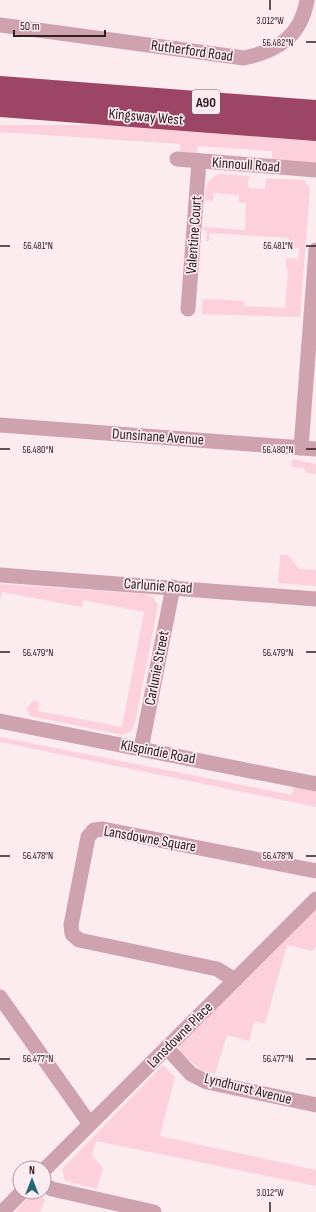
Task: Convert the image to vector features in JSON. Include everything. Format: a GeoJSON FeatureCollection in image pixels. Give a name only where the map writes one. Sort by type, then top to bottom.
{"type":"FeatureCollection","features":[{"type":"Feature","properties":{"kind":"highway","name":"A90"},"geometry":{"type":"LineString","coordinates":[[0,79],[97,94]]}},
{"type":"Feature","properties":{"kind":"highway","name":"Kingsway West"},"geometry":{"type":"LineString","coordinates":[[0,87],[316,111]]}},
{"type":"Feature","properties":{"kind":"highway","name":"Kingsway West"},"geometry":{"type":"LineString","coordinates":[[0,106],[316,130]]}},
{"type":"Feature","properties":{"kind":"highway","name":"A90"},"geometry":{"type":"LineString","coordinates":[[0,118],[117,114]]}},
{"type":"Feature","properties":{"kind":"street","name":"Rutherford Road"},"geometry":{"type":"LineString","coordinates":[[0,25],[244,58],[263,54],[290,37],[299,25],[305,11],[307,0]]}},
{"type":"Feature","properties":{"kind":"street","name":"Kinnoull Road"},"geometry":{"type":"LineString","coordinates":[[177,159],[316,170]]}},
{"type":"Feature","properties":{"kind":"street","name":"Valentine Court"},"geometry":{"type":"LineString","coordinates":[[188,309],[199,161]]}},
{"type":"Feature","properties":{"kind":"street"},"geometry":{"type":"LineString","coordinates":[[301,448],[316,250]]}},
{"type":"Feature","properties":{"kind":"street","name":"Dunsinane Avenue"},"geometry":{"type":"LineString","coordinates":[[0,425],[316,449]]}},
{"type":"Feature","properties":{"kind":"street","name":"Carlunie Road"},"geometry":{"type":"LineString","coordinates":[[0,575],[316,599]]}},
{"type":"Feature","properties":{"kind":"street","name":"Carlunie Street"},"geometry":{"type":"LineString","coordinates":[[141,749],[172,587]]}},
{"type":"Feature","properties":{"kind":"street","name":"Kilspindie Road"},"geometry":{"type":"LineString","coordinates":[[0,721],[316,784]]}},
{"type":"Feature","properties":{"kind":"street","name":"Lansdowne Square"},"geometry":{"type":"LineString","coordinates":[[235,980],[217,969],[80,940],[72,934],[71,925],[88,837],[94,830],[103,829],[316,871]]}},
{"type":"Feature","properties":{"kind":"street","name":"Lansdowne Place"},"geometry":{"type":"LineString","coordinates":[[52,1162],[316,899]]}},
{"type":"Feature","properties":{"kind":"street"},"geometry":{"type":"LineString","coordinates":[[0,997],[90,1124]]}},
{"type":"Feature","properties":{"kind":"street","name":"Lyndhurst Avenue"},"geometry":{"type":"LineString","coordinates":[[167,1048],[191,1074],[207,1082],[316,1105]]}},
{"type":"Feature","properties":{"kind":"street"},"geometry":{"type":"LineString","coordinates":[[52,1189],[154,1212]]}},
{"type":"Feature","properties":{"kind":"street"},"geometry":{"type":"LineString","coordinates":[[2,1212],[14,1200]]}},
{"type":"Feature","properties":{"kind":"shaded area"},"geometry":{"type":"Polygon","coordinates":[[[0,125],[168,125],[316,137],[316,163],[272,160],[272,151],[198,146],[197,154],[180,153],[180,144],[0,132],[0,125]]]}},
{"type":"Feature","properties":{"kind":"shaded area"},"geometry":{"type":"Polygon","coordinates":[[[219,174],[249,176],[248,188],[265,189],[266,178],[304,180],[310,188],[300,317],[202,314],[203,299],[244,301],[244,306],[285,308],[288,273],[286,258],[298,259],[299,248],[289,247],[289,238],[210,233],[209,241],[206,241],[207,230],[203,230],[203,227],[245,230],[246,203],[238,202],[239,195],[214,193],[213,201],[205,200],[209,181],[219,174]]]}},
{"type":"Feature","properties":{"kind":"shaded area"},"geometry":{"type":"Polygon","coordinates":[[[292,459],[316,464],[316,474],[308,473],[303,468],[292,467],[292,459]]]}},
{"type":"Feature","properties":{"kind":"shaded area"},"geometry":{"type":"Polygon","coordinates":[[[280,555],[288,555],[299,569],[316,570],[316,586],[278,583],[280,555]]]}},
{"type":"Feature","properties":{"kind":"shaded area"},"geometry":{"type":"Polygon","coordinates":[[[0,584],[146,594],[154,598],[158,606],[135,723],[131,731],[122,735],[30,716],[27,708],[33,701],[39,702],[38,711],[122,727],[144,612],[83,600],[82,607],[2,592],[0,600],[0,584]]]}},
{"type":"Feature","properties":{"kind":"shaded area"},"geometry":{"type":"Polygon","coordinates":[[[0,737],[292,795],[294,786],[316,790],[316,807],[0,742],[0,737]]]}},
{"type":"Feature","properties":{"kind":"shaded area"},"geometry":{"type":"Polygon","coordinates":[[[316,908],[316,947],[312,951],[287,945],[265,1024],[254,1021],[249,1041],[227,1035],[215,1074],[202,1071],[180,1052],[179,1045],[316,908]]]}},
{"type":"Feature","properties":{"kind":"shaded area"},"geometry":{"type":"Polygon","coordinates":[[[163,1065],[175,1077],[160,1136],[316,1170],[316,1186],[96,1141],[92,1155],[103,1168],[97,1189],[65,1181],[62,1169],[163,1065]]]}},
{"type":"Feature","properties":{"kind":"shaded area"},"geometry":{"type":"Polygon","coordinates":[[[26,1200],[45,1200],[40,1212],[15,1212],[26,1200]]]}}]}
